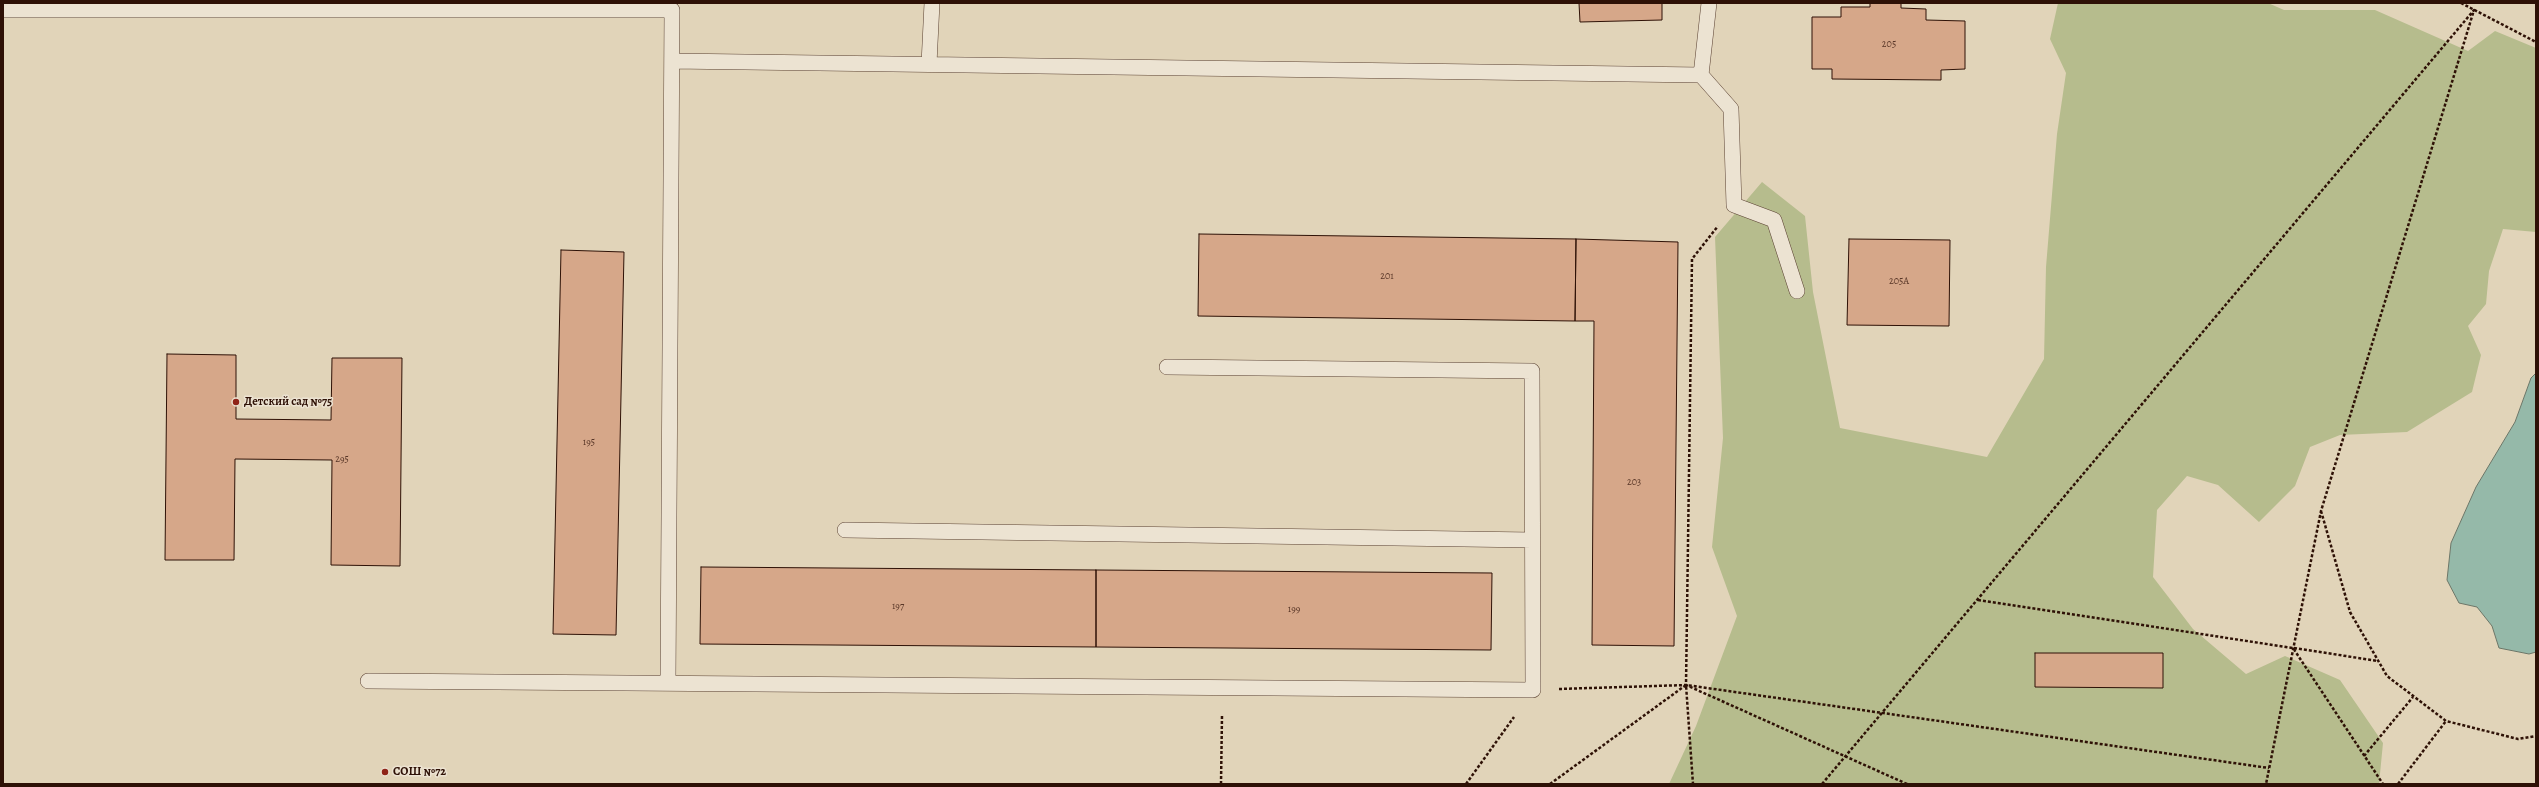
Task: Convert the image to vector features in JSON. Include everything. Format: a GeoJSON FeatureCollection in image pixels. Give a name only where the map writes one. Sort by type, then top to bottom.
{"type":"FeatureCollection","features":[{"type":"Feature","properties":{"kind":"lane"},"geometry":{"type":"LineString","coordinates":[[929,64],[932,3]]}},
{"type":"Feature","properties":{"kind":"lane"},"geometry":{"type":"LineString","coordinates":[[1701,75],[1709,3]]}},
{"type":"Feature","properties":{"kind":"lane"},"geometry":{"type":"LineString","coordinates":[[3,10],[672,10],[668,683]]}},
{"type":"Feature","properties":{"kind":"lane"},"geometry":{"type":"LineString","coordinates":[[672,61],[1701,75],[1731,109],[1734,205],[1774,220],[1796,291]]}},
{"type":"Feature","properties":{"kind":"lane"},"geometry":{"type":"LineString","coordinates":[[368,681],[1533,690],[1532,371],[1167,367]]}},
{"type":"Feature","properties":{"kind":"lane"},"geometry":{"type":"LineString","coordinates":[[845,530],[1532,540]]}},
{"type":"Feature","properties":{"kind":"path"},"geometry":{"type":"LineString","coordinates":[[2461,3],[2536,42]]}},
{"type":"Feature","properties":{"kind":"path"},"geometry":{"type":"LineString","coordinates":[[2266,784],[2321,511],[2474,10]]}},
{"type":"Feature","properties":{"kind":"path"},"geometry":{"type":"LineString","coordinates":[[1822,784],[2474,10]]}},
{"type":"Feature","properties":{"kind":"path"},"geometry":{"type":"LineString","coordinates":[[1693,784],[1686,685],[1692,259],[1734,205]]}},
{"type":"Feature","properties":{"kind":"path"},"geometry":{"type":"LineString","coordinates":[[2321,511],[2350,612],[2387,676],[2446,721],[2518,739],[2536,736]]}},
{"type":"Feature","properties":{"kind":"path"},"geometry":{"type":"LineString","coordinates":[[1978,600],[2378,661]]}},
{"type":"Feature","properties":{"kind":"path"},"geometry":{"type":"LineString","coordinates":[[2294,648],[2383,784]]}},
{"type":"Feature","properties":{"kind":"path"},"geometry":{"type":"LineString","coordinates":[[1686,685],[1907,784]]}},
{"type":"Feature","properties":{"kind":"path"},"geometry":{"type":"LineString","coordinates":[[1550,784],[1686,685]]}},
{"type":"Feature","properties":{"kind":"path"},"geometry":{"type":"LineString","coordinates":[[1466,784],[1533,690],[1686,685],[2269,768]]}},
{"type":"Feature","properties":{"kind":"path"},"geometry":{"type":"LineString","coordinates":[[1221,784],[1222,687]]}},
{"type":"Feature","properties":{"kind":"path"},"geometry":{"type":"LineString","coordinates":[[2364,756],[2413,696]]}},
{"type":"Feature","properties":{"kind":"path"},"geometry":{"type":"LineString","coordinates":[[2398,784],[2446,721]]}},
{"type":"Feature","properties":{"kind":"shaded area"},"geometry":{"type":"Polygon","coordinates":[[[2058,3],[2268,3],[2284,10],[2375,10],[2468,51],[2495,31],[2536,48],[2536,232],[2503,229],[2489,271],[2486,304],[2468,326],[2481,355],[2472,392],[2407,432],[2340,435],[2310,447],[2295,486],[2259,522],[2218,485],[2187,476],[2157,510],[2153,577],[2193,629],[2246,674],[2285,656],[2340,680],[2383,743],[2379,784],[1669,784],[1696,726],[1737,616],[1712,547],[1723,438],[1715,237],[1762,182],[1805,216],[1813,292],[1840,428],[1987,457],[2044,359],[2046,267],[2057,134],[2066,73],[2050,39],[2058,3]]]}},
{"type":"Feature","properties":{"kind":"shaded area"},"geometry":{"type":"Polygon","coordinates":[[[2536,373],[2536,652],[2529,654],[2499,648],[2492,626],[2477,607],[2459,603],[2447,580],[2451,543],[2476,487],[2515,422],[2531,378],[2536,373]]]}},
{"type":"Feature","properties":{"kind":"building"},"geometry":{"type":"Polygon","coordinates":[[[1579,3],[1662,3],[1662,20],[1580,22],[1579,3]]]}},
{"type":"Feature","properties":{"kind":"building"},"geometry":{"type":"Polygon","coordinates":[[[1870,3],[1901,3],[1901,8],[1926,9],[1926,20],[1965,21],[1965,69],[1941,70],[1941,80],[1832,79],[1832,69],[1812,69],[1812,17],[1841,17],[1841,7],[1870,7],[1870,3]]]}},
{"type":"Feature","properties":{"kind":"building"},"geometry":{"type":"Polygon","coordinates":[[[1199,234],[1576,239],[1575,321],[1198,316],[1199,234]]]}},
{"type":"Feature","properties":{"kind":"building"},"geometry":{"type":"Polygon","coordinates":[[[1576,239],[1678,242],[1674,646],[1592,645],[1594,321],[1575,321],[1576,239]]]}},
{"type":"Feature","properties":{"kind":"building"},"geometry":{"type":"Polygon","coordinates":[[[1849,239],[1950,240],[1949,326],[1847,325],[1849,239]]]}},
{"type":"Feature","properties":{"kind":"building"},"geometry":{"type":"Polygon","coordinates":[[[561,250],[624,252],[616,635],[553,634],[561,250]]]}},
{"type":"Feature","properties":{"kind":"building"},"geometry":{"type":"Polygon","coordinates":[[[167,354],[236,355],[236,419],[331,420],[332,358],[402,358],[400,566],[331,565],[332,460],[235,459],[234,560],[165,560],[167,354]]]}},
{"type":"Feature","properties":{"kind":"building"},"geometry":{"type":"Polygon","coordinates":[[[701,567],[1096,570],[1096,647],[700,644],[701,567]]]}},
{"type":"Feature","properties":{"kind":"building"},"geometry":{"type":"Polygon","coordinates":[[[1096,570],[1492,573],[1491,650],[1096,647],[1096,570]]]}},
{"type":"Feature","properties":{"kind":"building"},"geometry":{"type":"Polygon","coordinates":[[[2035,653],[2163,653],[2163,688],[2035,687],[2035,653]]]}},
{"type":"Feature","properties":{"kind":"place","name":"Детский сад №75"},"geometry":{"type":"Point","coordinates":[236,402]}},
{"type":"Feature","properties":{"kind":"place","name":"СОШ №72"},"geometry":{"type":"Point","coordinates":[385,772]}}]}
